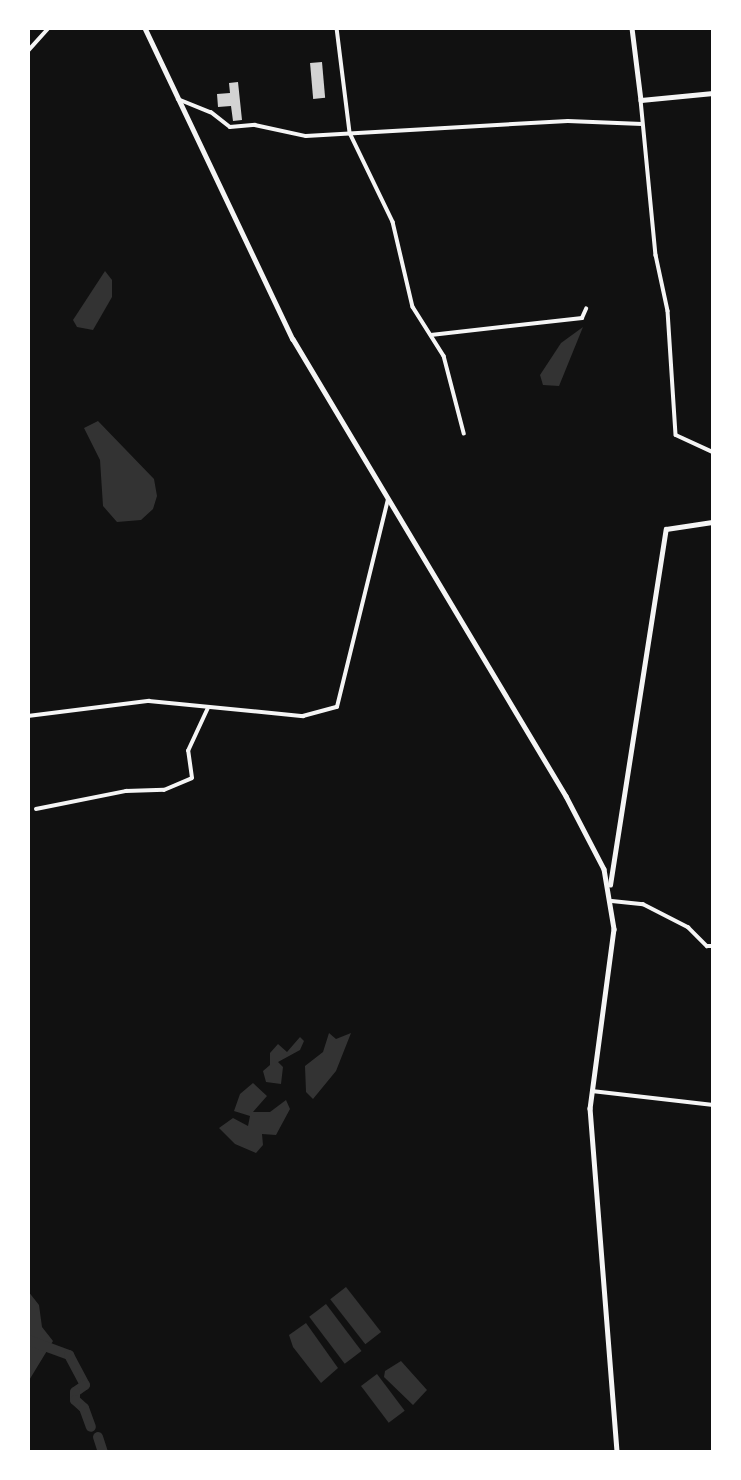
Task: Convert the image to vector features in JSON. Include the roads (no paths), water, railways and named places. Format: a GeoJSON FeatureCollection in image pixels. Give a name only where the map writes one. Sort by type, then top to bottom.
{"type":"FeatureCollection","features":[{"type":"Feature","properties":{"kind":"street"},"geometry":{"type":"LineString","coordinates":[[28,51],[49,28]]}},
{"type":"Feature","properties":{"kind":"street"},"geometry":{"type":"LineString","coordinates":[[145,28],[293,339],[566,796],[604,869],[612,901],[614,929],[592,1091],[598,1231],[617,1415],[617,1452]]}},
{"type":"Feature","properties":{"kind":"street"},"geometry":{"type":"LineString","coordinates":[[337,28],[350,132],[393,222],[413,307],[444,356],[464,433]]}},
{"type":"Feature","properties":{"kind":"street"},"geometry":{"type":"LineString","coordinates":[[632,28],[656,255],[668,311],[676,435],[713,452]]}},
{"type":"Feature","properties":{"kind":"street"},"geometry":{"type":"LineString","coordinates":[[641,100],[713,93]]}},
{"type":"Feature","properties":{"kind":"street"},"geometry":{"type":"LineString","coordinates":[[178,99],[201,106],[230,127],[255,125],[306,136],[568,121],[642,124]]}},
{"type":"Feature","properties":{"kind":"street"},"geometry":{"type":"LineString","coordinates":[[430,334],[582,318],[586,309]]}},
{"type":"Feature","properties":{"kind":"street"},"geometry":{"type":"LineString","coordinates":[[28,716],[149,701],[303,716],[337,708],[389,497]]}},
{"type":"Feature","properties":{"kind":"street"},"geometry":{"type":"LineString","coordinates":[[609,890],[666,529],[713,522]]}},
{"type":"Feature","properties":{"kind":"street"},"geometry":{"type":"LineString","coordinates":[[36,809],[126,791],[164,790],[192,778],[188,751],[208,708]]}},
{"type":"Feature","properties":{"kind":"street"},"geometry":{"type":"LineString","coordinates":[[612,901],[643,904],[688,927],[707,946],[713,946]]}},
{"type":"Feature","properties":{"kind":"street"},"geometry":{"type":"LineString","coordinates":[[592,1091],[713,1104]]}},
{"type":"Feature","properties":{"kind":"waterway"},"geometry":{"type":"LineString","coordinates":[[28,1340],[69,1355],[85,1385],[75,1392],[75,1400],[84,1408],[91,1427]]}},
{"type":"Feature","properties":{"kind":"waterway"},"geometry":{"type":"LineString","coordinates":[[98,1437],[103,1452]]}}]}
